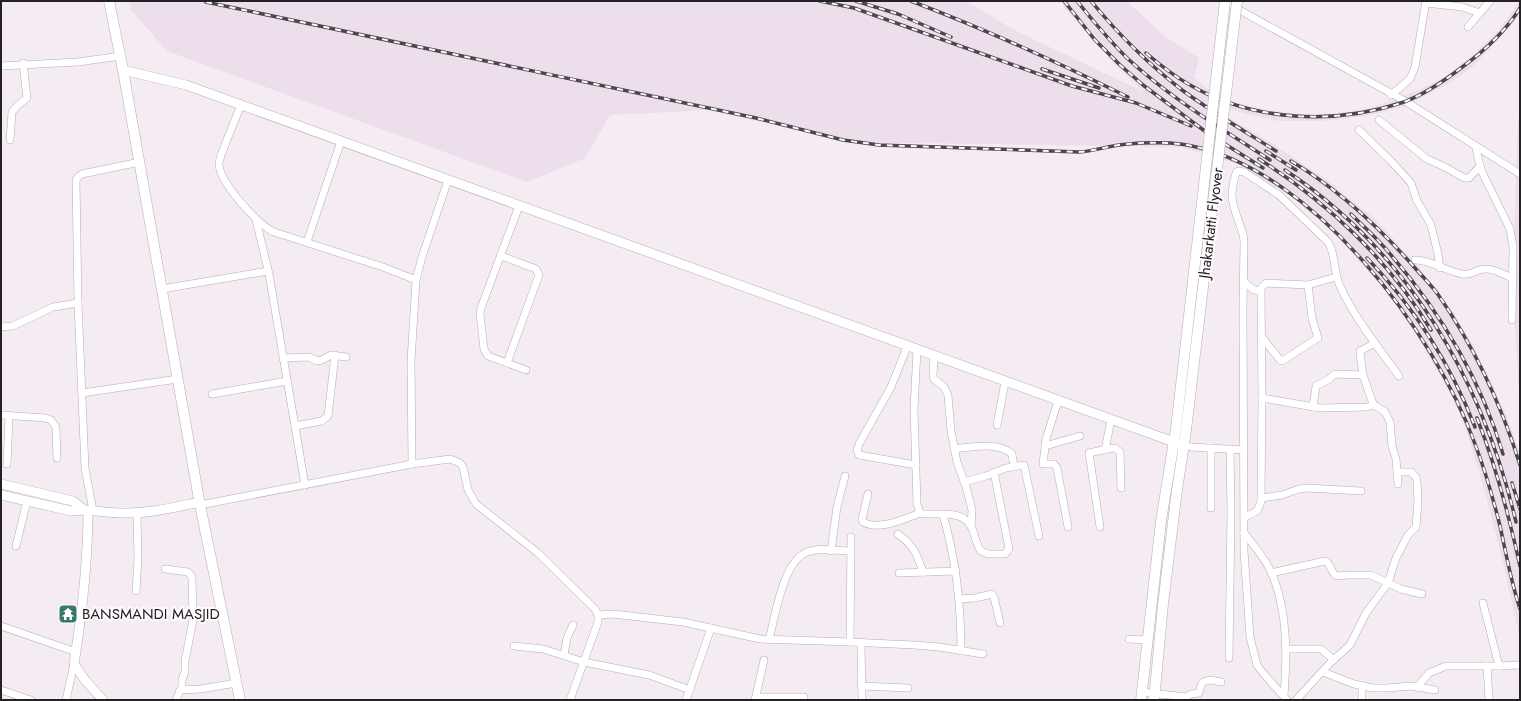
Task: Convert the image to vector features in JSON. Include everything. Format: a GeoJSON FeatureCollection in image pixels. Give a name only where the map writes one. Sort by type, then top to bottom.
{"type":"FeatureCollection","features":[{"type":"Feature","properties":{"kind":"main road"},"geometry":{"type":"LineString","coordinates":[[109,1],[121,56],[200,504],[240,700]]}},
{"type":"Feature","properties":{"kind":"main road","name":"Jhakarkatti Flyover"},"geometry":{"type":"LineString","coordinates":[[1154,697],[1176,490],[1185,446],[1181,430],[1224,1]]}},
{"type":"Feature","properties":{"kind":"main road","name":"Jhakarkatti Flyover"},"geometry":{"type":"LineString","coordinates":[[1141,696],[1161,521],[1174,442],[1181,430],[1237,1]]}},
{"type":"Feature","properties":{"kind":"street"},"geometry":{"type":"LineString","coordinates":[[1224,1],[1391,95],[1405,101],[1476,148],[1520,174]]}},
{"type":"Feature","properties":{"kind":"street"},"geometry":{"type":"LineString","coordinates":[[1468,27],[1490,1]]}},
{"type":"Feature","properties":{"kind":"street"},"geometry":{"type":"LineString","coordinates":[[1391,95],[1410,79],[1416,67],[1426,2],[1463,4],[1480,13]]}},
{"type":"Feature","properties":{"kind":"street"},"geometry":{"type":"LineString","coordinates":[[1,66],[78,62],[121,56]]}},
{"type":"Feature","properties":{"kind":"street"},"geometry":{"type":"LineString","coordinates":[[10,140],[12,112],[17,106],[28,98],[23,64]]}},
{"type":"Feature","properties":{"kind":"street"},"geometry":{"type":"LineString","coordinates":[[123,70],[186,85],[907,347],[1185,446],[1244,450]]}},
{"type":"Feature","properties":{"kind":"street"},"geometry":{"type":"LineString","coordinates":[[241,105],[219,163],[225,181],[256,220],[266,228],[383,267],[416,280]]}},
{"type":"Feature","properties":{"kind":"street"},"geometry":{"type":"LineString","coordinates":[[1380,120],[1427,159],[1464,178],[1469,178],[1480,166]]}},
{"type":"Feature","properties":{"kind":"street"},"geometry":{"type":"LineString","coordinates":[[1359,130],[1391,160],[1411,183],[1417,201],[1432,229],[1440,268]]}},
{"type":"Feature","properties":{"kind":"street"},"geometry":{"type":"LineString","coordinates":[[307,242],[341,141]]}},
{"type":"Feature","properties":{"kind":"street"},"geometry":{"type":"LineString","coordinates":[[1476,148],[1480,166],[1510,229],[1513,247],[1512,320]]}},
{"type":"Feature","properties":{"kind":"street"},"geometry":{"type":"LineString","coordinates":[[66,700],[81,621],[88,546],[88,511],[78,303],[76,180],[82,174],[140,162]]}},
{"type":"Feature","properties":{"kind":"street"},"geometry":{"type":"LineString","coordinates":[[1286,698],[1257,665],[1250,637],[1244,551],[1244,240],[1243,229],[1234,205],[1232,193],[1236,173],[1240,170],[1279,195],[1328,242],[1333,252],[1334,268],[1339,285],[1358,319],[1399,376]]}},
{"type":"Feature","properties":{"kind":"street"},"geometry":{"type":"LineString","coordinates":[[412,464],[411,361],[416,280],[422,257],[448,180]]}},
{"type":"Feature","properties":{"kind":"street"},"geometry":{"type":"LineString","coordinates":[[519,206],[480,314],[484,349],[488,356],[526,370]]}},
{"type":"Feature","properties":{"kind":"street"},"geometry":{"type":"LineString","coordinates":[[256,220],[268,270],[305,485]]}},
{"type":"Feature","properties":{"kind":"street"},"geometry":{"type":"LineString","coordinates":[[500,256],[536,269],[539,275],[507,363]]}},
{"type":"Feature","properties":{"kind":"street"},"geometry":{"type":"LineString","coordinates":[[1415,260],[1427,260],[1440,268],[1468,275],[1487,269],[1512,278]]}},
{"type":"Feature","properties":{"kind":"street"},"geometry":{"type":"LineString","coordinates":[[162,289],[268,270]]}},
{"type":"Feature","properties":{"kind":"street"},"geometry":{"type":"LineString","coordinates":[[1245,517],[1257,511],[1260,507],[1261,498],[1261,288],[1266,283],[1308,285],[1336,277]]}},
{"type":"Feature","properties":{"kind":"street"},"geometry":{"type":"LineString","coordinates":[[1244,282],[1254,290],[1260,291]]}},
{"type":"Feature","properties":{"kind":"street"},"geometry":{"type":"LineString","coordinates":[[1261,336],[1282,361],[1318,338],[1312,318],[1308,285]]}},
{"type":"Feature","properties":{"kind":"street"},"geometry":{"type":"LineString","coordinates":[[1,327],[13,326],[53,307],[78,303]]}},
{"type":"Feature","properties":{"kind":"street"},"geometry":{"type":"LineString","coordinates":[[1375,343],[1362,349],[1360,353],[1363,375],[1374,405],[1385,412],[1389,418],[1393,450],[1396,459],[1398,484]]}},
{"type":"Feature","properties":{"kind":"street"},"geometry":{"type":"LineString","coordinates":[[907,347],[894,381],[857,450],[860,455],[916,465]]}},
{"type":"Feature","properties":{"kind":"street"},"geometry":{"type":"LineString","coordinates":[[917,350],[914,409],[918,504],[920,513]]}},
{"type":"Feature","properties":{"kind":"street"},"geometry":{"type":"LineString","coordinates":[[283,358],[309,357],[315,361],[319,361],[332,355],[346,357]]}},
{"type":"Feature","properties":{"kind":"street"},"geometry":{"type":"LineString","coordinates":[[295,426],[322,421],[328,416],[335,355]]}},
{"type":"Feature","properties":{"kind":"street"},"geometry":{"type":"LineString","coordinates":[[934,356],[934,379],[944,387],[948,395],[954,449],[958,467],[972,510],[971,526],[981,552],[988,554],[1005,554],[1008,551],[994,472]]}},
{"type":"Feature","properties":{"kind":"street"},"geometry":{"type":"LineString","coordinates":[[1313,407],[1317,384],[1328,380],[1335,374],[1363,375]]}},
{"type":"Feature","properties":{"kind":"street"},"geometry":{"type":"LineString","coordinates":[[82,393],[178,379]]}},
{"type":"Feature","properties":{"kind":"street"},"geometry":{"type":"LineString","coordinates":[[212,394],[287,381]]}},
{"type":"Feature","properties":{"kind":"street"},"geometry":{"type":"LineString","coordinates":[[996,425],[1005,382]]}},
{"type":"Feature","properties":{"kind":"street"},"geometry":{"type":"LineString","coordinates":[[1262,398],[1313,407],[1367,407],[1374,405]]}},
{"type":"Feature","properties":{"kind":"street"},"geometry":{"type":"LineString","coordinates":[[1058,401],[1049,427],[1043,464],[1054,464],[1057,468],[1068,527]]}},
{"type":"Feature","properties":{"kind":"street"},"geometry":{"type":"LineString","coordinates":[[1,415],[46,418],[51,420],[56,427],[58,458]]}},
{"type":"Feature","properties":{"kind":"street"},"geometry":{"type":"LineString","coordinates":[[7,464],[9,416]]}},
{"type":"Feature","properties":{"kind":"street"},"geometry":{"type":"LineString","coordinates":[[1105,450],[1111,420]]}},
{"type":"Feature","properties":{"kind":"street"},"geometry":{"type":"LineString","coordinates":[[1045,446],[1080,436]]}},
{"type":"Feature","properties":{"kind":"street"},"geometry":{"type":"LineString","coordinates":[[954,449],[987,446],[1008,451],[1012,454],[1014,467]]}},
{"type":"Feature","properties":{"kind":"street"},"geometry":{"type":"LineString","coordinates":[[1100,527],[1089,453],[1115,448],[1120,452],[1121,488]]}},
{"type":"Feature","properties":{"kind":"street"},"geometry":{"type":"LineString","coordinates":[[1211,448],[1211,508]]}},
{"type":"Feature","properties":{"kind":"street"},"geometry":{"type":"LineString","coordinates":[[1228,658],[1231,511],[1230,449]]}},
{"type":"Feature","properties":{"kind":"street"},"geometry":{"type":"LineString","coordinates":[[1,494],[71,511],[136,513],[200,504],[412,464],[450,459],[460,462],[463,468],[468,490],[476,504],[544,558],[595,609],[598,615],[598,622],[570,700]]}},
{"type":"Feature","properties":{"kind":"street"},"geometry":{"type":"LineString","coordinates":[[964,482],[983,477],[1000,469],[1024,466],[1038,536]]}},
{"type":"Feature","properties":{"kind":"street"},"geometry":{"type":"LineString","coordinates":[[1296,700],[1350,645],[1366,613],[1388,583],[1396,558],[1408,535],[1417,523],[1418,495],[1416,477],[1411,472],[1397,472]]}},
{"type":"Feature","properties":{"kind":"street"},"geometry":{"type":"LineString","coordinates":[[831,551],[837,507],[846,476]]}},
{"type":"Feature","properties":{"kind":"street"},"geometry":{"type":"LineString","coordinates":[[1,484],[73,501],[88,511]]}},
{"type":"Feature","properties":{"kind":"street"},"geometry":{"type":"LineString","coordinates":[[1261,498],[1282,495],[1299,489],[1308,488],[1361,491]]}},
{"type":"Feature","properties":{"kind":"street"},"geometry":{"type":"LineString","coordinates":[[868,494],[862,515],[864,523],[885,524],[920,513],[943,515],[956,514],[971,526]]}},
{"type":"Feature","properties":{"kind":"street"},"geometry":{"type":"LineString","coordinates":[[16,546],[27,501]]}},
{"type":"Feature","properties":{"kind":"street"},"geometry":{"type":"LineString","coordinates":[[136,513],[138,560],[136,591]]}},
{"type":"Feature","properties":{"kind":"street"},"geometry":{"type":"LineString","coordinates":[[943,515],[951,540],[956,571],[959,599],[961,651]]}},
{"type":"Feature","properties":{"kind":"street"},"geometry":{"type":"LineString","coordinates":[[1244,533],[1271,573],[1281,606],[1286,649],[1286,698]]}},
{"type":"Feature","properties":{"kind":"street"},"geometry":{"type":"LineString","coordinates":[[898,534],[908,541],[915,550],[924,572]]}},
{"type":"Feature","properties":{"kind":"street"},"geometry":{"type":"LineString","coordinates":[[850,642],[851,537]]}},
{"type":"Feature","properties":{"kind":"street"},"geometry":{"type":"LineString","coordinates":[[769,640],[787,572],[802,555],[807,552],[818,550],[850,552]]}},
{"type":"Feature","properties":{"kind":"street"},"geometry":{"type":"LineString","coordinates":[[1271,573],[1325,561],[1329,564],[1333,573],[1337,576],[1348,574],[1371,575],[1401,589],[1422,594]]}},
{"type":"Feature","properties":{"kind":"street"},"geometry":{"type":"LineString","coordinates":[[164,569],[188,572],[192,577],[193,612],[182,689]]}},
{"type":"Feature","properties":{"kind":"street"},"geometry":{"type":"LineString","coordinates":[[899,573],[956,571]]}},
{"type":"Feature","properties":{"kind":"street"},"geometry":{"type":"LineString","coordinates":[[959,599],[975,598],[992,594],[1000,623]]}},
{"type":"Feature","properties":{"kind":"street"},"geometry":{"type":"LineString","coordinates":[[1483,603],[1499,666]]}},
{"type":"Feature","properties":{"kind":"street"},"geometry":{"type":"LineString","coordinates":[[598,615],[614,614],[683,622],[751,638],[769,640],[861,642],[934,647],[983,654]]}},
{"type":"Feature","properties":{"kind":"street"},"geometry":{"type":"LineString","coordinates":[[564,655],[573,625]]}},
{"type":"Feature","properties":{"kind":"street"},"geometry":{"type":"LineString","coordinates":[[1,626],[76,652]]}},
{"type":"Feature","properties":{"kind":"street"},"geometry":{"type":"LineString","coordinates":[[686,700],[711,628]]}},
{"type":"Feature","properties":{"kind":"street"},"geometry":{"type":"LineString","coordinates":[[1129,639],[1147,640]]}},
{"type":"Feature","properties":{"kind":"street"},"geometry":{"type":"LineString","coordinates":[[861,642],[862,700]]}},
{"type":"Feature","properties":{"kind":"street"},"geometry":{"type":"LineString","coordinates":[[514,646],[537,648],[584,662],[648,676],[690,690]]}},
{"type":"Feature","properties":{"kind":"street"},"geometry":{"type":"LineString","coordinates":[[1286,649],[1321,648],[1334,660]]}},
{"type":"Feature","properties":{"kind":"street"},"geometry":{"type":"LineString","coordinates":[[764,660],[755,699],[804,697]]}},
{"type":"Feature","properties":{"kind":"street"},"geometry":{"type":"LineString","coordinates":[[74,664],[85,680],[103,700]]}},
{"type":"Feature","properties":{"kind":"street"},"geometry":{"type":"LineString","coordinates":[[1417,687],[1429,673],[1446,666],[1519,665]]}},
{"type":"Feature","properties":{"kind":"street"},"geometry":{"type":"LineString","coordinates":[[1487,666],[1489,700]]}},
{"type":"Feature","properties":{"kind":"street"},"geometry":{"type":"LineString","coordinates":[[1323,672],[1362,686],[1380,688],[1411,686],[1435,690]]}},
{"type":"Feature","properties":{"kind":"street"},"geometry":{"type":"LineString","coordinates":[[1141,696],[1186,697],[1191,694],[1199,693],[1203,682],[1210,680],[1221,682]]}},
{"type":"Feature","properties":{"kind":"street"},"geometry":{"type":"LineString","coordinates":[[176,700],[178,691],[182,689],[206,688],[236,683]]}},
{"type":"Feature","properties":{"kind":"street"},"geometry":{"type":"LineString","coordinates":[[862,686],[908,688]]}},
{"type":"Feature","properties":{"kind":"street"},"geometry":{"type":"LineString","coordinates":[[1362,686],[1362,700]]}},
{"type":"Feature","properties":{"kind":"street"},"geometry":{"type":"LineString","coordinates":[[1,690],[31,700]]}},
{"type":"Feature","properties":{"kind":"shaded area"},"geometry":{"type":"Polygon","coordinates":[[[130,1],[966,1],[1014,30],[1144,92],[1110,59],[1063,6],[1068,1],[1127,1],[1163,35],[1199,58],[1194,77],[1209,90],[1237,103],[1267,110],[1306,115],[1336,114],[1369,108],[1432,84],[1455,70],[1476,52],[1498,31],[1520,1],[1519,16],[1470,69],[1443,87],[1401,107],[1365,116],[1342,119],[1323,121],[1279,121],[1246,114],[1207,101],[1204,103],[1273,144],[1328,181],[1376,220],[1416,264],[1441,295],[1471,342],[1507,417],[1520,454],[1520,639],[1503,562],[1483,485],[1467,433],[1452,396],[1422,344],[1388,293],[1330,229],[1289,194],[1238,164],[1180,147],[847,142],[710,110],[610,115],[585,158],[527,182],[167,51],[130,9],[130,1]]]}},
{"type":"Feature","properties":{"kind":"shaded area"},"geometry":{"type":"Polygon","coordinates":[[[1520,96],[1520,418],[1513,287],[1517,137],[1520,96]]]}},
{"type":"Feature","properties":{"kind":"railway"},"geometry":{"type":"LineString","coordinates":[[820,1],[854,8],[1072,86],[1136,103],[1191,126]]}},
{"type":"Feature","properties":{"kind":"railway"},"geometry":{"type":"LineString","coordinates":[[856,1],[898,14],[951,37]]}},
{"type":"Feature","properties":{"kind":"railway"},"geometry":{"type":"LineString","coordinates":[[911,1],[1021,46],[1128,97]]}},
{"type":"Feature","properties":{"kind":"railway"},"geometry":{"type":"LineString","coordinates":[[1064,1],[1095,40],[1143,85],[1206,132],[1263,168]]}},
{"type":"Feature","properties":{"kind":"railway"},"geometry":{"type":"LineString","coordinates":[[1077,1],[1114,44],[1143,73],[1196,112],[1270,160]]}},
{"type":"Feature","properties":{"kind":"railway"},"geometry":{"type":"LineString","coordinates":[[1091,1],[1134,48],[1169,80],[1205,106],[1276,151]]}},
{"type":"Feature","properties":{"kind":"railway"},"geometry":{"type":"LineString","coordinates":[[206,2],[756,118],[843,140],[879,145],[1079,152],[1122,145],[1169,143],[1192,146],[1238,162],[1282,188],[1325,222],[1364,262],[1400,307],[1431,353],[1456,400],[1479,454],[1495,505],[1511,578],[1520,609]]}},
{"type":"Feature","properties":{"kind":"railway"},"geometry":{"type":"LineString","coordinates":[[1146,53],[1167,70],[1190,85],[1215,97],[1241,106],[1268,113],[1295,116],[1350,114],[1404,102],[1434,87],[1455,73],[1486,48],[1508,25],[1520,8]]}},
{"type":"Feature","properties":{"kind":"railway"},"geometry":{"type":"LineString","coordinates":[[1042,69],[1099,88]]}},
{"type":"Feature","properties":{"kind":"railway"},"geometry":{"type":"LineString","coordinates":[[1266,151],[1296,170]]}},
{"type":"Feature","properties":{"kind":"railway"},"geometry":{"type":"LineString","coordinates":[[1259,159],[1309,194],[1355,234],[1396,280],[1431,330]]}},
{"type":"Feature","properties":{"kind":"railway"},"geometry":{"type":"LineString","coordinates":[[1291,161],[1325,184],[1357,210],[1387,238],[1437,293],[1475,355],[1495,398],[1520,465]]}},
{"type":"Feature","properties":{"kind":"railway"},"geometry":{"type":"LineString","coordinates":[[1285,170],[1329,203],[1368,239],[1403,280],[1434,324],[1461,370],[1483,419],[1502,470],[1516,522]]}},
{"type":"Feature","properties":{"kind":"railway"},"geometry":{"type":"LineString","coordinates":[[1351,214],[1391,255],[1443,324],[1458,348],[1471,374],[1494,427],[1503,454]]}},
{"type":"Feature","properties":{"kind":"railway"},"geometry":{"type":"LineString","coordinates":[[1367,258],[1400,296],[1429,337],[1454,381],[1475,427]]}},
{"type":"Feature","properties":{"kind":"railway"},"geometry":{"type":"LineString","coordinates":[[1477,418],[1502,491],[1520,566]]}},
{"type":"Feature","properties":{"kind":"railway"},"geometry":{"type":"LineString","coordinates":[[1512,483],[1520,509]]}},
{"type":"Feature","properties":{"kind":"place","name":"BANSMANDI MASJID"},"geometry":{"type":"Point","coordinates":[68,614]}}]}
